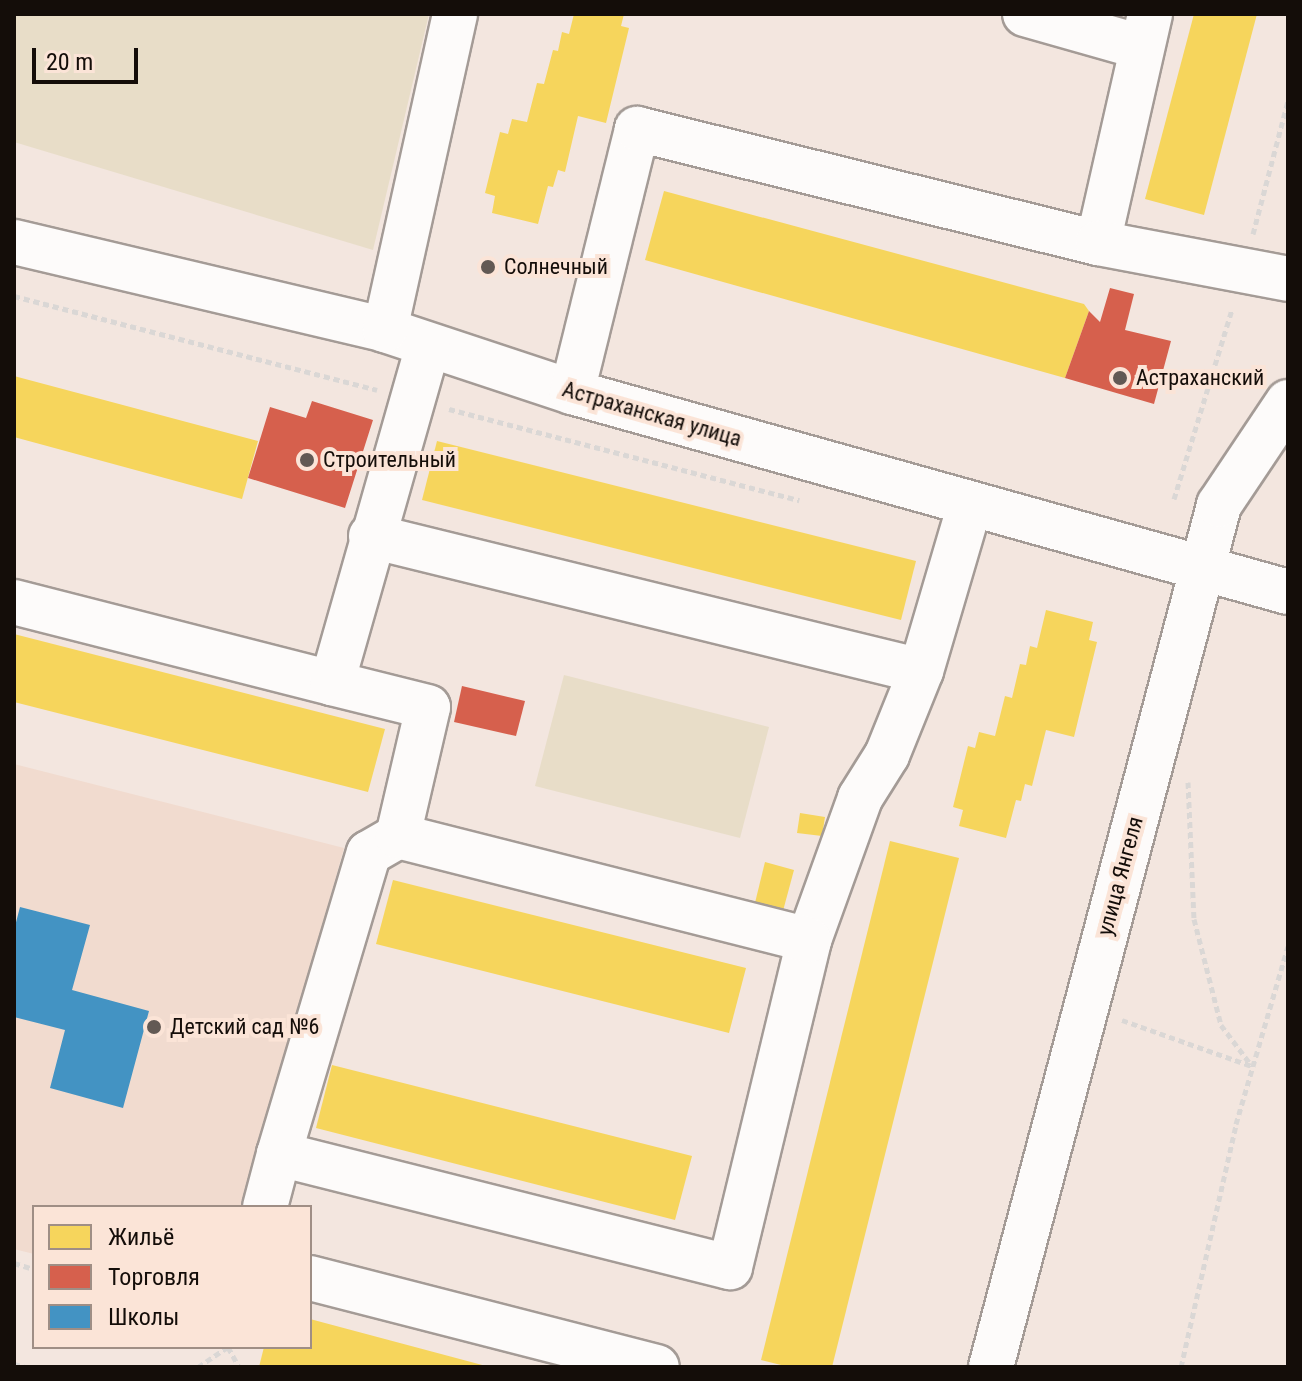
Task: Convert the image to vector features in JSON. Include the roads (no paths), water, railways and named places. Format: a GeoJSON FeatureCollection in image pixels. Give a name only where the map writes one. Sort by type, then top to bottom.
{"type":"FeatureCollection","features":[{"type":"Feature","properties":{"kind":"street"},"geometry":{"type":"LineString","coordinates":[[385,330],[455,14]]}},
{"type":"Feature","properties":{"kind":"street"},"geometry":{"type":"LineString","coordinates":[[1025,14],[1145,30],[1098,243]]}},
{"type":"Feature","properties":{"kind":"street"},"geometry":{"type":"LineString","coordinates":[[572,392],[637,129],[1098,243],[1288,279]]}},
{"type":"Feature","properties":{"kind":"street","name":"Астраханская улица"},"geometry":{"type":"LineString","coordinates":[[14,242],[385,330],[428,347],[572,392],[970,505],[1201,565],[1288,592]]}},
{"type":"Feature","properties":{"kind":"street"},"geometry":{"type":"LineString","coordinates":[[332,683],[371,536],[428,347]]}},
{"type":"Feature","properties":{"kind":"street","name":"улица Янгеля"},"geometry":{"type":"LineString","coordinates":[[991,1367],[1219,505],[1288,402]]}},
{"type":"Feature","properties":{"kind":"street"},"geometry":{"type":"LineString","coordinates":[[279,1154],[730,1267],[809,940],[860,798],[887,755],[921,671],[970,505]]}},
{"type":"Feature","properties":{"kind":"street"},"geometry":{"type":"LineString","coordinates":[[371,536],[921,671]]}},
{"type":"Feature","properties":{"kind":"street"},"geometry":{"type":"LineString","coordinates":[[14,602],[428,707],[398,836]]}},
{"type":"Feature","properties":{"kind":"street"},"geometry":{"type":"LineString","coordinates":[[266,1205],[369,853],[398,836],[809,940]]}},
{"type":"Feature","properties":{"kind":"street"},"geometry":{"type":"LineString","coordinates":[[312,1279],[657,1367]]}},
{"type":"Feature","properties":{"kind":"place","name":"Солнечный"},"geometry":{"type":"Point","coordinates":[488,267]}},
{"type":"Feature","properties":{"kind":"place","name":"Астраханский"},"geometry":{"type":"Point","coordinates":[1120,378]}},
{"type":"Feature","properties":{"kind":"place","name":"Строительный"},"geometry":{"type":"Point","coordinates":[307,460]}},
{"type":"Feature","properties":{"kind":"place","name":"Детский сад №6"},"geometry":{"type":"Point","coordinates":[154,1027]}}]}
